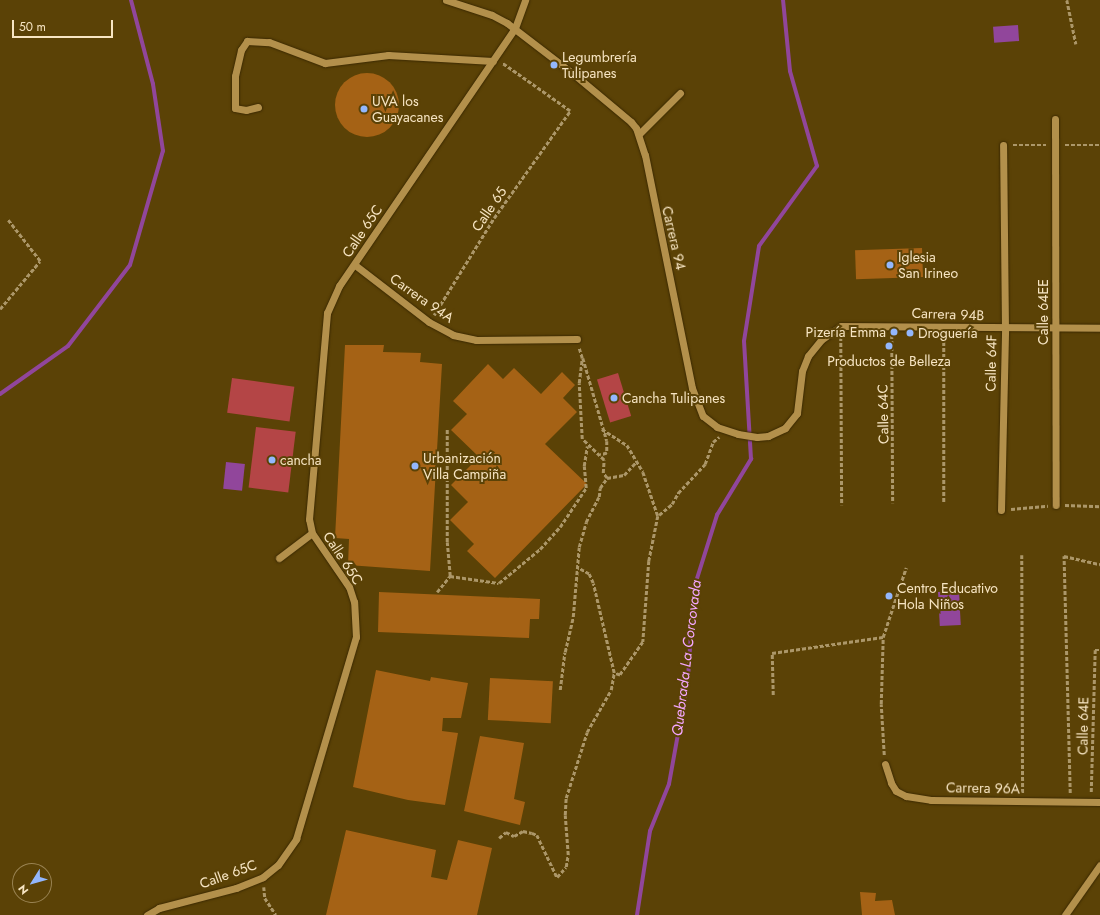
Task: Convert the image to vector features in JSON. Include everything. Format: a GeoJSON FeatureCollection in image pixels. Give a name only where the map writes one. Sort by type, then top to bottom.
{"type":"FeatureCollection","features":[{"type":"Feature","properties":{"kind":"street","name":"Carrera 94"},"geometry":{"type":"LineString","coordinates":[[446,0],[492,15],[515,28],[631,122],[639,134],[678,310],[692,388],[703,416],[727,431],[738,434],[768,436],[785,428],[797,413],[802,371],[808,356],[821,340],[841,326]]}},
{"type":"Feature","properties":{"kind":"street","name":"Calle 65C"},"geometry":{"type":"LineString","coordinates":[[147,915],[159,908],[236,888],[263,876],[278,865],[296,839],[356,636],[354,602],[349,587],[312,533],[309,519],[327,313],[339,286],[355,266],[515,28],[525,0]]}},
{"type":"Feature","properties":{"kind":"street"},"geometry":{"type":"LineString","coordinates":[[258,107],[246,110],[236,108],[235,76],[241,50],[247,41],[269,42],[326,63],[388,55],[494,60]]}},
{"type":"Feature","properties":{"kind":"street"},"geometry":{"type":"LineString","coordinates":[[639,134],[680,93]]}},
{"type":"Feature","properties":{"kind":"street","name":"Calle 64EE"},"geometry":{"type":"LineString","coordinates":[[1055,119],[1056,505]]}},
{"type":"Feature","properties":{"kind":"street","name":"Calle 64F"},"geometry":{"type":"LineString","coordinates":[[1001,510],[1005,329],[1003,145]]}},
{"type":"Feature","properties":{"kind":"street","name":"Carrera 94A"},"geometry":{"type":"LineString","coordinates":[[355,266],[429,322],[453,335],[476,340],[577,339]]}},
{"type":"Feature","properties":{"kind":"street","name":"Carrera 94B"},"geometry":{"type":"LineString","coordinates":[[841,326],[892,325],[1005,329],[1100,328]]}},
{"type":"Feature","properties":{"kind":"street"},"geometry":{"type":"LineString","coordinates":[[279,558],[312,533]]}},
{"type":"Feature","properties":{"kind":"street","name":"Carrera 96A"},"geometry":{"type":"LineString","coordinates":[[885,764],[891,783],[896,791],[906,796],[931,800],[1100,802]]}},
{"type":"Feature","properties":{"kind":"street"},"geometry":{"type":"LineString","coordinates":[[1065,915],[1100,865]]}},
{"type":"Feature","properties":{"kind":"path"},"geometry":{"type":"LineString","coordinates":[[1067,0],[1076,44]]}},
{"type":"Feature","properties":{"kind":"path","name":"Calle 65"},"geometry":{"type":"LineString","coordinates":[[429,322],[494,218],[570,111],[494,60]]}},
{"type":"Feature","properties":{"kind":"path"},"geometry":{"type":"LineString","coordinates":[[0,309],[40,261],[8,220]]}},
{"type":"Feature","properties":{"kind":"path","name":"Calle 64C"},"geometry":{"type":"LineString","coordinates":[[892,325],[894,503]]}},
{"type":"Feature","properties":{"kind":"path"},"geometry":{"type":"LineString","coordinates":[[841,326],[842,505]]}},
{"type":"Feature","properties":{"kind":"path"},"geometry":{"type":"LineString","coordinates":[[944,326],[944,502]]}},
{"type":"Feature","properties":{"kind":"path"},"geometry":{"type":"LineString","coordinates":[[577,339],[582,358],[579,383],[582,439],[604,460],[603,473],[607,478]]}},
{"type":"Feature","properties":{"kind":"path"},"geometry":{"type":"LineString","coordinates":[[582,358],[586,362],[590,388],[607,441],[608,453],[600,455]]}},
{"type":"Feature","properties":{"kind":"path"},"geometry":{"type":"LineString","coordinates":[[437,592],[450,576],[447,542],[447,428]]}},
{"type":"Feature","properties":{"kind":"path"},"geometry":{"type":"LineString","coordinates":[[602,429],[627,445],[637,461],[658,516],[650,561],[643,642],[620,675],[614,673]]}},
{"type":"Feature","properties":{"kind":"path"},"geometry":{"type":"LineString","coordinates":[[658,516],[672,504],[678,493],[705,464],[713,442],[727,431]]}},
{"type":"Feature","properties":{"kind":"path"},"geometry":{"type":"LineString","coordinates":[[450,576],[499,583],[540,549],[560,527],[586,488],[584,466],[587,445]]}},
{"type":"Feature","properties":{"kind":"path"},"geometry":{"type":"LineString","coordinates":[[607,478],[624,475],[637,461]]}},
{"type":"Feature","properties":{"kind":"path"},"geometry":{"type":"LineString","coordinates":[[560,690],[565,652],[573,616],[579,547],[586,522],[607,478]]}},
{"type":"Feature","properties":{"kind":"path"},"geometry":{"type":"LineString","coordinates":[[1022,555],[1023,801]]}},
{"type":"Feature","properties":{"kind":"path"},"geometry":{"type":"LineString","coordinates":[[1070,802],[1064,556],[1100,564]]}},
{"type":"Feature","properties":{"kind":"path"},"geometry":{"type":"LineString","coordinates":[[499,838],[506,832],[514,836],[523,831],[537,835],[557,877],[566,867],[568,855],[564,815],[566,798],[587,732],[611,690],[614,673],[593,583],[589,574],[578,568]]}},
{"type":"Feature","properties":{"kind":"path"},"geometry":{"type":"LineString","coordinates":[[885,764],[881,704],[883,637],[906,568]]}},
{"type":"Feature","properties":{"kind":"path"},"geometry":{"type":"LineString","coordinates":[[773,695],[772,653],[883,637]]}},
{"type":"Feature","properties":{"kind":"path","name":"Calle 64E"},"geometry":{"type":"LineString","coordinates":[[1091,802],[1095,650],[1100,650]]}},
{"type":"Feature","properties":{"kind":"path"},"geometry":{"type":"LineString","coordinates":[[263,876],[265,898],[276,915]]}},
{"type":"Feature","properties":{"kind":"shaded area"},"geometry":{"type":"Polygon","coordinates":[[[1018,25],[1019,41],[994,43],[993,27],[1018,25]]]}},
{"type":"Feature","properties":{"kind":"shaded area","name":"Cancha Tulipanes"},"geometry":{"type":"Polygon","coordinates":[[[618,373],[631,416],[610,422],[597,379],[618,373]]]}},
{"type":"Feature","properties":{"kind":"shaded area","name":"cancha"},"geometry":{"type":"Polygon","coordinates":[[[232,378],[294,387],[290,421],[227,413],[232,378]]]}},
{"type":"Feature","properties":{"kind":"shaded area","name":"cancha"},"geometry":{"type":"Polygon","coordinates":[[[256,427],[296,432],[288,492],[249,488],[256,427]]]}},
{"type":"Feature","properties":{"kind":"shaded area"},"geometry":{"type":"Polygon","coordinates":[[[226,462],[245,464],[242,491],[223,489],[226,462]]]}},
{"type":"Feature","properties":{"kind":"shaded area"},"geometry":{"type":"Polygon","coordinates":[[[959,591],[961,625],[940,626],[938,592],[959,591]]]}},
{"type":"Feature","properties":{"kind":"building"},"geometry":{"type":"Polygon","coordinates":[[[367,73],[379,75],[390,82],[397,93],[399,105],[397,117],[390,128],[379,135],[367,137],[355,135],[344,128],[337,117],[335,105],[337,93],[344,82],[355,75],[367,73]]]}},
{"type":"Feature","properties":{"kind":"building","name":"Iglesia San Irineo"},"geometry":{"type":"Polygon","coordinates":[[[922,248],[923,277],[856,279],[855,250],[922,248]]]}},
{"type":"Feature","properties":{"kind":"building"},"geometry":{"type":"Polygon","coordinates":[[[345,345],[384,345],[383,352],[421,353],[420,362],[442,364],[430,571],[348,565],[349,539],[335,538],[345,345]]]}},
{"type":"Feature","properties":{"kind":"building"},"geometry":{"type":"Polygon","coordinates":[[[488,364],[503,379],[514,368],[541,394],[562,372],[575,385],[563,398],[577,412],[545,444],[587,484],[495,578],[467,551],[474,544],[450,520],[468,502],[451,485],[479,457],[451,430],[467,414],[453,401],[488,364]]]}},
{"type":"Feature","properties":{"kind":"building"},"geometry":{"type":"Polygon","coordinates":[[[379,592],[540,599],[539,619],[530,619],[529,638],[378,632],[379,592]]]}},
{"type":"Feature","properties":{"kind":"building"},"geometry":{"type":"Polygon","coordinates":[[[376,670],[430,681],[431,677],[468,683],[461,718],[443,718],[442,731],[458,733],[445,805],[408,800],[353,787],[376,670]]]}},
{"type":"Feature","properties":{"kind":"building"},"geometry":{"type":"Polygon","coordinates":[[[490,678],[553,681],[551,723],[488,720],[490,678]]]}},
{"type":"Feature","properties":{"kind":"building"},"geometry":{"type":"Polygon","coordinates":[[[480,736],[524,743],[514,799],[525,802],[520,825],[464,811],[480,736]]]}},
{"type":"Feature","properties":{"kind":"building"},"geometry":{"type":"Polygon","coordinates":[[[346,830],[436,850],[431,877],[447,880],[458,840],[492,848],[477,915],[326,915],[346,830]]]}},
{"type":"Feature","properties":{"kind":"building"},"geometry":{"type":"Polygon","coordinates":[[[860,892],[876,893],[875,901],[892,900],[895,915],[862,915],[860,892]]]}},
{"type":"Feature","properties":{"kind":"waterway"},"geometry":{"type":"LineString","coordinates":[[0,394],[68,346],[130,265],[163,151],[153,84],[131,0]]}},
{"type":"Feature","properties":{"kind":"waterway","name":"Quebrada La Corcovada"},"geometry":{"type":"LineString","coordinates":[[637,915],[650,831],[669,784],[688,678],[694,588],[717,515],[751,459],[744,341],[759,246],[817,166],[790,71],[783,0]]}},
{"type":"Feature","properties":{"kind":"place","name":"Legumbrería Tulipanes"},"geometry":{"type":"Point","coordinates":[554,65]}},
{"type":"Feature","properties":{"kind":"place","name":"UVA los Guayacanes"},"geometry":{"type":"Point","coordinates":[364,109]}},
{"type":"Feature","properties":{"kind":"place","name":"Iglesia San Irineo"},"geometry":{"type":"Point","coordinates":[890,265]}},
{"type":"Feature","properties":{"kind":"place","name":"Pizería Emma"},"geometry":{"type":"Point","coordinates":[894,332]}},
{"type":"Feature","properties":{"kind":"place","name":"Droguería"},"geometry":{"type":"Point","coordinates":[910,333]}},
{"type":"Feature","properties":{"kind":"place","name":"Productos de Belleza"},"geometry":{"type":"Point","coordinates":[889,346]}},
{"type":"Feature","properties":{"kind":"place","name":"Cancha Tulipanes"},"geometry":{"type":"Point","coordinates":[614,398]}},
{"type":"Feature","properties":{"kind":"place","name":"cancha"},"geometry":{"type":"Point","coordinates":[272,460]}},
{"type":"Feature","properties":{"kind":"place","name":"Urbanización Villa Campiña"},"geometry":{"type":"Point","coordinates":[415,466]}},
{"type":"Feature","properties":{"kind":"place","name":"Centro Educativo Hola Niños"},"geometry":{"type":"Point","coordinates":[889,596]}}]}
